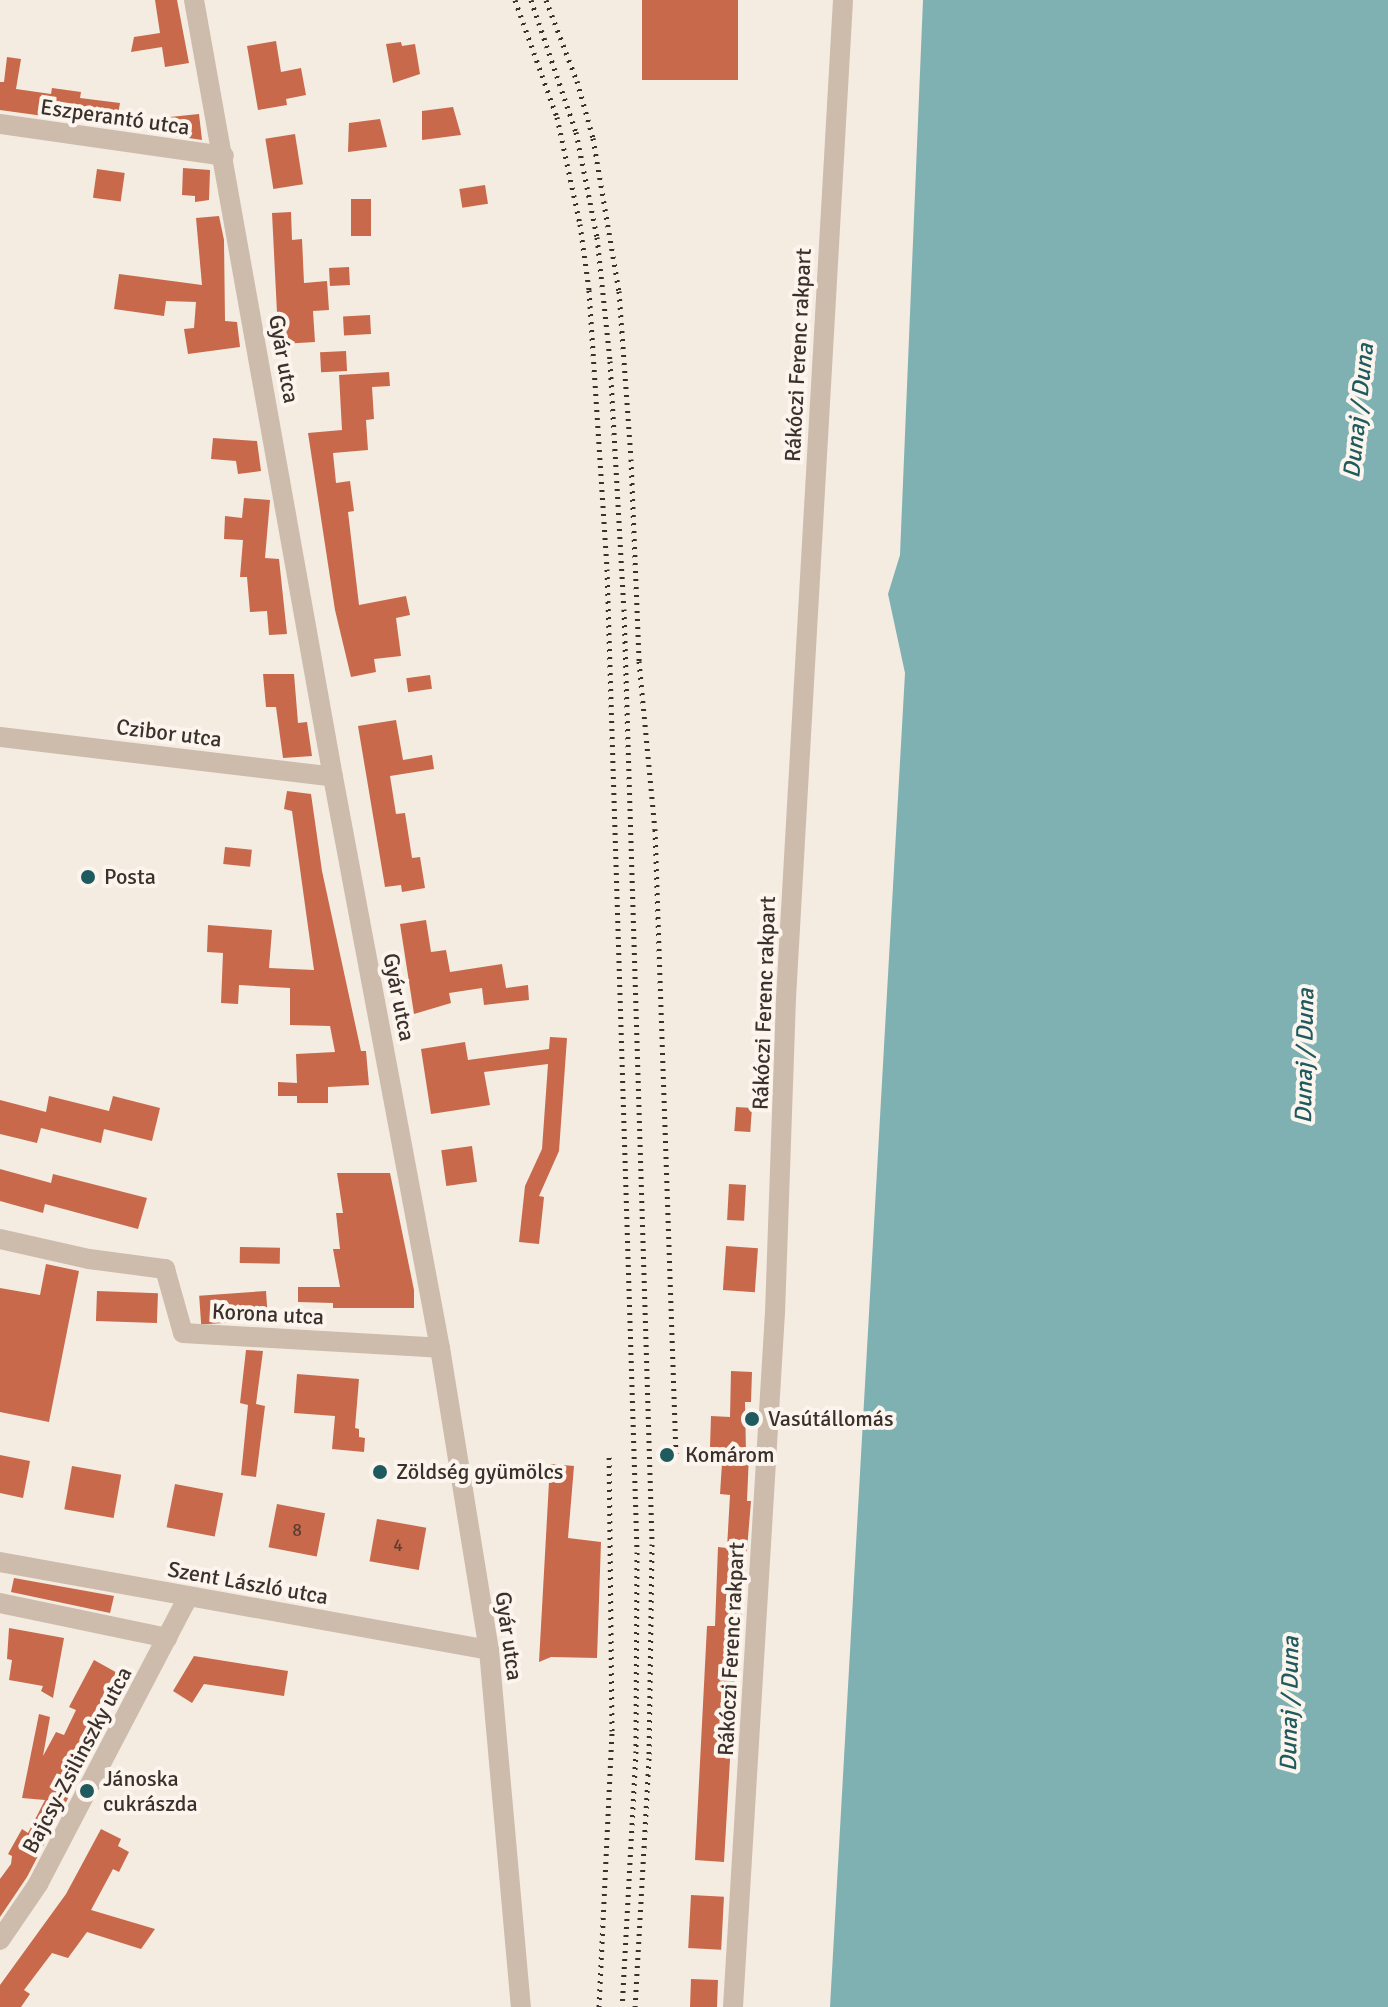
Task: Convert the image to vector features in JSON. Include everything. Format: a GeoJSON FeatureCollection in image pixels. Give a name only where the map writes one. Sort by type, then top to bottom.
{"type":"FeatureCollection","features":[{"type":"Feature","properties":{"kind":"street","name":"Gyár utca"},"geometry":{"type":"LineString","coordinates":[[194,0],[333,777],[440,1348],[489,1650],[521,2007]]}},
{"type":"Feature","properties":{"kind":"street","name":"Rákóczi Ferenc rakpart"},"geometry":{"type":"LineString","coordinates":[[733,2007],[775,1313],[786,998],[843,0]]}},
{"type":"Feature","properties":{"kind":"street","name":"Eszperantó utca"},"geometry":{"type":"LineString","coordinates":[[0,124],[224,156]]}},
{"type":"Feature","properties":{"kind":"street","name":"Czibor utca"},"geometry":{"type":"LineString","coordinates":[[0,737],[333,777]]}},
{"type":"Feature","properties":{"kind":"street","name":"Korona utca"},"geometry":{"type":"LineString","coordinates":[[0,1239],[89,1259],[165,1269],[183,1333],[440,1348]]}},
{"type":"Feature","properties":{"kind":"street","name":"Szent László utca"},"geometry":{"type":"LineString","coordinates":[[0,1562],[489,1650]]}},
{"type":"Feature","properties":{"kind":"street","name":"Bajcsy-Zsilinszky utca"},"geometry":{"type":"LineString","coordinates":[[0,1940],[38,1884],[188,1597]]}},
{"type":"Feature","properties":{"kind":"street"},"geometry":{"type":"LineString","coordinates":[[0,1603],[167,1638]]}},
{"type":"Feature","properties":{"kind":"water","name":"Dunaj / Duna"},"geometry":{"type":"Polygon","coordinates":[[[923,0],[1388,0],[1388,2007],[830,2007],[905,673],[888,594],[900,555],[923,0]]]}},
{"type":"Feature","properties":{"kind":"building"},"geometry":{"type":"Polygon","coordinates":[[[155,0],[177,0],[189,63],[165,67],[162,47],[131,52],[134,37],[160,33],[155,0]]]}},
{"type":"Feature","properties":{"kind":"building"},"geometry":{"type":"Polygon","coordinates":[[[642,0],[738,0],[738,80],[642,80],[642,0]]]}},
{"type":"Feature","properties":{"kind":"building"},"geometry":{"type":"Polygon","coordinates":[[[276,41],[281,72],[301,68],[306,95],[286,99],[287,105],[258,110],[247,46],[276,41]]]}},
{"type":"Feature","properties":{"kind":"building"},"geometry":{"type":"Polygon","coordinates":[[[401,42],[402,46],[415,44],[420,74],[393,83],[386,44],[401,42]]]}},
{"type":"Feature","properties":{"kind":"building"},"geometry":{"type":"Polygon","coordinates":[[[7,57],[21,59],[16,89],[51,94],[52,88],[81,92],[80,98],[120,103],[116,126],[0,110],[0,82],[4,82],[7,57]]]}},
{"type":"Feature","properties":{"kind":"building"},"geometry":{"type":"Polygon","coordinates":[[[453,107],[461,135],[422,140],[422,111],[453,107]]]}},
{"type":"Feature","properties":{"kind":"building"},"geometry":{"type":"Polygon","coordinates":[[[199,114],[202,140],[162,134],[160,118],[199,114]]]}},
{"type":"Feature","properties":{"kind":"building"},"geometry":{"type":"Polygon","coordinates":[[[380,119],[387,147],[348,152],[349,123],[380,119]]]}},
{"type":"Feature","properties":{"kind":"building"},"geometry":{"type":"Polygon","coordinates":[[[295,134],[303,184],[273,189],[265,139],[295,134]]]}},
{"type":"Feature","properties":{"kind":"building"},"geometry":{"type":"Polygon","coordinates":[[[183,168],[210,170],[209,200],[195,202],[195,196],[182,195],[183,168]]]}},
{"type":"Feature","properties":{"kind":"building"},"geometry":{"type":"Polygon","coordinates":[[[97,169],[125,173],[121,202],[93,198],[97,169]]]}},
{"type":"Feature","properties":{"kind":"building"},"geometry":{"type":"Polygon","coordinates":[[[485,185],[488,204],[462,208],[459,189],[485,185]]]}},
{"type":"Feature","properties":{"kind":"building"},"geometry":{"type":"Polygon","coordinates":[[[351,199],[371,199],[371,236],[351,236],[351,199]]]}},
{"type":"Feature","properties":{"kind":"building"},"geometry":{"type":"Polygon","coordinates":[[[291,212],[292,240],[302,239],[304,283],[327,281],[329,310],[313,311],[315,342],[282,344],[280,313],[277,313],[272,213],[291,212]]]}},
{"type":"Feature","properties":{"kind":"building"},"geometry":{"type":"Polygon","coordinates":[[[219,216],[224,240],[225,321],[237,322],[240,347],[188,354],[184,329],[194,328],[196,302],[166,301],[164,316],[114,309],[119,274],[202,285],[196,218],[219,216]]]}},
{"type":"Feature","properties":{"kind":"building"},"geometry":{"type":"Polygon","coordinates":[[[349,267],[350,285],[330,286],[329,268],[349,267]]]}},
{"type":"Feature","properties":{"kind":"building"},"geometry":{"type":"Polygon","coordinates":[[[370,315],[371,334],[344,335],[343,316],[370,315]]]}},
{"type":"Feature","properties":{"kind":"building"},"geometry":{"type":"Polygon","coordinates":[[[346,351],[347,371],[321,372],[320,352],[346,351]]]}},
{"type":"Feature","properties":{"kind":"building"},"geometry":{"type":"Polygon","coordinates":[[[389,372],[390,386],[372,387],[374,419],[366,420],[368,450],[333,453],[336,483],[350,481],[354,511],[348,512],[359,605],[406,596],[410,615],[396,618],[401,656],[374,659],[376,672],[351,677],[335,610],[308,433],[342,430],[339,375],[389,372]]]}},
{"type":"Feature","properties":{"kind":"building"},"geometry":{"type":"Polygon","coordinates":[[[213,438],[257,441],[261,471],[238,474],[236,461],[211,459],[213,438]]]}},
{"type":"Feature","properties":{"kind":"building"},"geometry":{"type":"Polygon","coordinates":[[[244,498],[270,500],[265,558],[279,559],[287,634],[269,635],[267,611],[250,612],[247,577],[240,577],[243,540],[224,539],[225,516],[242,518],[244,498]]]}},
{"type":"Feature","properties":{"kind":"building"},"geometry":{"type":"Polygon","coordinates":[[[263,674],[294,674],[298,723],[307,722],[312,756],[283,758],[276,707],[266,707],[263,674]]]}},
{"type":"Feature","properties":{"kind":"building"},"geometry":{"type":"Polygon","coordinates":[[[430,675],[432,689],[408,692],[406,678],[430,675]]]}},
{"type":"Feature","properties":{"kind":"building"},"geometry":{"type":"Polygon","coordinates":[[[396,720],[403,760],[432,755],[434,769],[390,776],[396,814],[405,813],[412,858],[420,857],[425,888],[402,892],[401,885],[385,887],[358,726],[396,720]]]}},
{"type":"Feature","properties":{"kind":"building"},"geometry":{"type":"Polygon","coordinates":[[[287,791],[311,794],[322,871],[361,1051],[366,1051],[369,1085],[328,1087],[328,1103],[297,1103],[297,1096],[278,1096],[278,1082],[297,1083],[296,1054],[335,1052],[330,1026],[290,1025],[290,988],[239,985],[238,1004],[221,1003],[223,953],[207,952],[208,925],[272,930],[269,968],[314,970],[292,811],[284,809],[287,791]]]}},
{"type":"Feature","properties":{"kind":"building"},"geometry":{"type":"Polygon","coordinates":[[[225,847],[252,850],[250,867],[223,864],[225,847]]]}},
{"type":"Feature","properties":{"kind":"building"},"geometry":{"type":"Polygon","coordinates":[[[426,920],[431,952],[446,950],[450,972],[502,964],[506,988],[528,985],[529,1000],[484,1005],[482,988],[449,993],[451,1003],[414,1014],[400,924],[426,920]]]}},
{"type":"Feature","properties":{"kind":"building"},"geometry":{"type":"Polygon","coordinates":[[[550,1037],[567,1038],[559,1151],[539,1196],[544,1197],[539,1244],[519,1242],[525,1186],[542,1149],[548,1064],[484,1072],[490,1105],[431,1114],[421,1049],[465,1042],[468,1060],[549,1049],[550,1037]]]}},
{"type":"Feature","properties":{"kind":"building"},"geometry":{"type":"Polygon","coordinates":[[[49,1096],[109,1111],[113,1096],[160,1108],[152,1141],[104,1129],[101,1143],[41,1128],[37,1143],[0,1134],[0,1100],[46,1112],[49,1096]]]}},
{"type":"Feature","properties":{"kind":"building"},"geometry":{"type":"Polygon","coordinates":[[[736,1107],[752,1108],[750,1132],[734,1131],[736,1107]]]}},
{"type":"Feature","properties":{"kind":"building"},"geometry":{"type":"Polygon","coordinates":[[[472,1146],[477,1182],[446,1186],[441,1150],[472,1146]]]}},
{"type":"Feature","properties":{"kind":"building"},"geometry":{"type":"Polygon","coordinates":[[[0,1169],[51,1183],[53,1174],[147,1198],[138,1229],[45,1204],[43,1213],[0,1201],[0,1169]]]}},
{"type":"Feature","properties":{"kind":"building"},"geometry":{"type":"Polygon","coordinates":[[[337,1173],[390,1173],[414,1290],[414,1308],[333,1308],[333,1303],[298,1302],[298,1287],[340,1287],[333,1249],[340,1249],[336,1213],[343,1213],[337,1173]]]}},
{"type":"Feature","properties":{"kind":"building"},"geometry":{"type":"Polygon","coordinates":[[[729,1184],[746,1185],[744,1221],[727,1220],[729,1184]]]}},
{"type":"Feature","properties":{"kind":"building"},"geometry":{"type":"Polygon","coordinates":[[[726,1246],[758,1248],[755,1292],[723,1290],[726,1246]]]}},
{"type":"Feature","properties":{"kind":"building"},"geometry":{"type":"Polygon","coordinates":[[[240,1247],[280,1248],[280,1264],[240,1263],[240,1247]]]}},
{"type":"Feature","properties":{"kind":"building"},"geometry":{"type":"Polygon","coordinates":[[[46,1264],[79,1271],[49,1422],[0,1412],[0,1288],[40,1295],[46,1264]]]}},
{"type":"Feature","properties":{"kind":"building"},"geometry":{"type":"Polygon","coordinates":[[[97,1291],[158,1293],[157,1323],[96,1321],[97,1291]]]}},
{"type":"Feature","properties":{"kind":"building"},"geometry":{"type":"Polygon","coordinates":[[[266,1291],[268,1320],[201,1325],[199,1296],[266,1291]]]}},
{"type":"Feature","properties":{"kind":"building"},"geometry":{"type":"Polygon","coordinates":[[[246,1350],[263,1351],[256,1404],[265,1406],[256,1477],[241,1475],[248,1405],[240,1403],[246,1350]]]}},
{"type":"Feature","properties":{"kind":"building"},"geometry":{"type":"Polygon","coordinates":[[[731,1371],[752,1372],[751,1402],[745,1402],[746,1453],[749,1454],[747,1501],[751,1501],[741,1623],[738,1623],[724,1862],[695,1860],[707,1626],[715,1626],[718,1547],[727,1548],[730,1495],[720,1494],[723,1448],[710,1447],[711,1416],[730,1417],[731,1371]]]}},
{"type":"Feature","properties":{"kind":"building"},"geometry":{"type":"Polygon","coordinates":[[[297,1374],[359,1379],[355,1428],[359,1429],[359,1437],[365,1438],[364,1452],[332,1449],[335,1416],[294,1413],[297,1374]]]}},
{"type":"Feature","properties":{"kind":"building"},"geometry":{"type":"Polygon","coordinates":[[[0,1455],[30,1461],[23,1498],[0,1493],[0,1455]]]}},
{"type":"Feature","properties":{"kind":"building"},"geometry":{"type":"Polygon","coordinates":[[[550,1464],[574,1466],[568,1538],[601,1542],[597,1658],[551,1657],[539,1662],[550,1464]]]}},
{"type":"Feature","properties":{"kind":"building"},"geometry":{"type":"Polygon","coordinates":[[[72,1466],[121,1475],[114,1518],[64,1509],[72,1466]]]}},
{"type":"Feature","properties":{"kind":"building"},"geometry":{"type":"Polygon","coordinates":[[[175,1484],[223,1493],[215,1537],[167,1527],[175,1484]]]}},
{"type":"Feature","properties":{"kind":"building"},"geometry":{"type":"Polygon","coordinates":[[[277,1504],[325,1513],[317,1557],[269,1547],[277,1504]]]}},
{"type":"Feature","properties":{"kind":"building"},"geometry":{"type":"Polygon","coordinates":[[[377,1519],[426,1528],[419,1570],[370,1561],[377,1519]]]}},
{"type":"Feature","properties":{"kind":"building"},"geometry":{"type":"Polygon","coordinates":[[[14,1578],[114,1596],[110,1613],[11,1592],[14,1578]]]}},
{"type":"Feature","properties":{"kind":"building"},"geometry":{"type":"Polygon","coordinates":[[[9,1628],[64,1638],[53,1698],[41,1691],[43,1686],[9,1680],[12,1660],[7,1659],[9,1628]]]}},
{"type":"Feature","properties":{"kind":"building"},"geometry":{"type":"Polygon","coordinates":[[[194,1656],[288,1671],[284,1696],[204,1684],[192,1703],[173,1691],[194,1656]]]}},
{"type":"Feature","properties":{"kind":"building"},"geometry":{"type":"Polygon","coordinates":[[[94,1660],[121,1675],[93,1728],[102,1733],[27,1877],[0,1917],[0,1879],[11,1864],[12,1856],[8,1854],[22,1829],[28,1833],[45,1800],[22,1798],[39,1714],[50,1717],[43,1756],[56,1732],[64,1735],[76,1710],[69,1707],[94,1660]]]}},
{"type":"Feature","properties":{"kind":"building"},"geometry":{"type":"Polygon","coordinates":[[[101,1829],[121,1839],[118,1846],[129,1852],[119,1872],[113,1869],[91,1910],[155,1929],[141,1949],[87,1932],[68,1958],[52,1953],[24,1990],[30,1994],[21,2007],[0,2007],[0,1985],[66,1894],[101,1829]]]}},
{"type":"Feature","properties":{"kind":"building"},"geometry":{"type":"Polygon","coordinates":[[[691,1895],[724,1897],[721,1950],[688,1948],[691,1895]]]}},
{"type":"Feature","properties":{"kind":"building"},"geometry":{"type":"Polygon","coordinates":[[[691,1979],[718,1980],[717,2007],[690,2007],[691,1979]]]}},
{"type":"Feature","properties":{"kind":"railway"},"geometry":{"type":"LineString","coordinates":[[515,0],[557,117],[580,224],[589,290],[607,569],[637,1552],[636,1751],[622,2007]]}},
{"type":"Feature","properties":{"kind":"railway"},"geometry":{"type":"LineString","coordinates":[[531,0],[576,132],[597,237],[610,361],[624,609],[652,1544],[649,1758],[635,2007]]}},
{"type":"Feature","properties":{"kind":"railway"},"geometry":{"type":"LineString","coordinates":[[546,0],[577,81],[593,138],[619,291],[631,459],[639,661],[655,829],[676,1454]]}},
{"type":"Feature","properties":{"kind":"railway"},"geometry":{"type":"LineString","coordinates":[[599,2007],[612,1731],[609,1457]]}},
{"type":"Feature","properties":{"kind":"place","name":"Posta"},"geometry":{"type":"Point","coordinates":[88,877]}},
{"type":"Feature","properties":{"kind":"place","name":"Vasútállomás"},"geometry":{"type":"Point","coordinates":[752,1419]}},
{"type":"Feature","properties":{"kind":"place","name":"Komárom"},"geometry":{"type":"Point","coordinates":[667,1455]}},
{"type":"Feature","properties":{"kind":"place","name":"Zöldség gyümölcs"},"geometry":{"type":"Point","coordinates":[380,1472]}},
{"type":"Feature","properties":{"kind":"place","name":"Jánoska cukrászda"},"geometry":{"type":"Point","coordinates":[87,1791]}}]}
